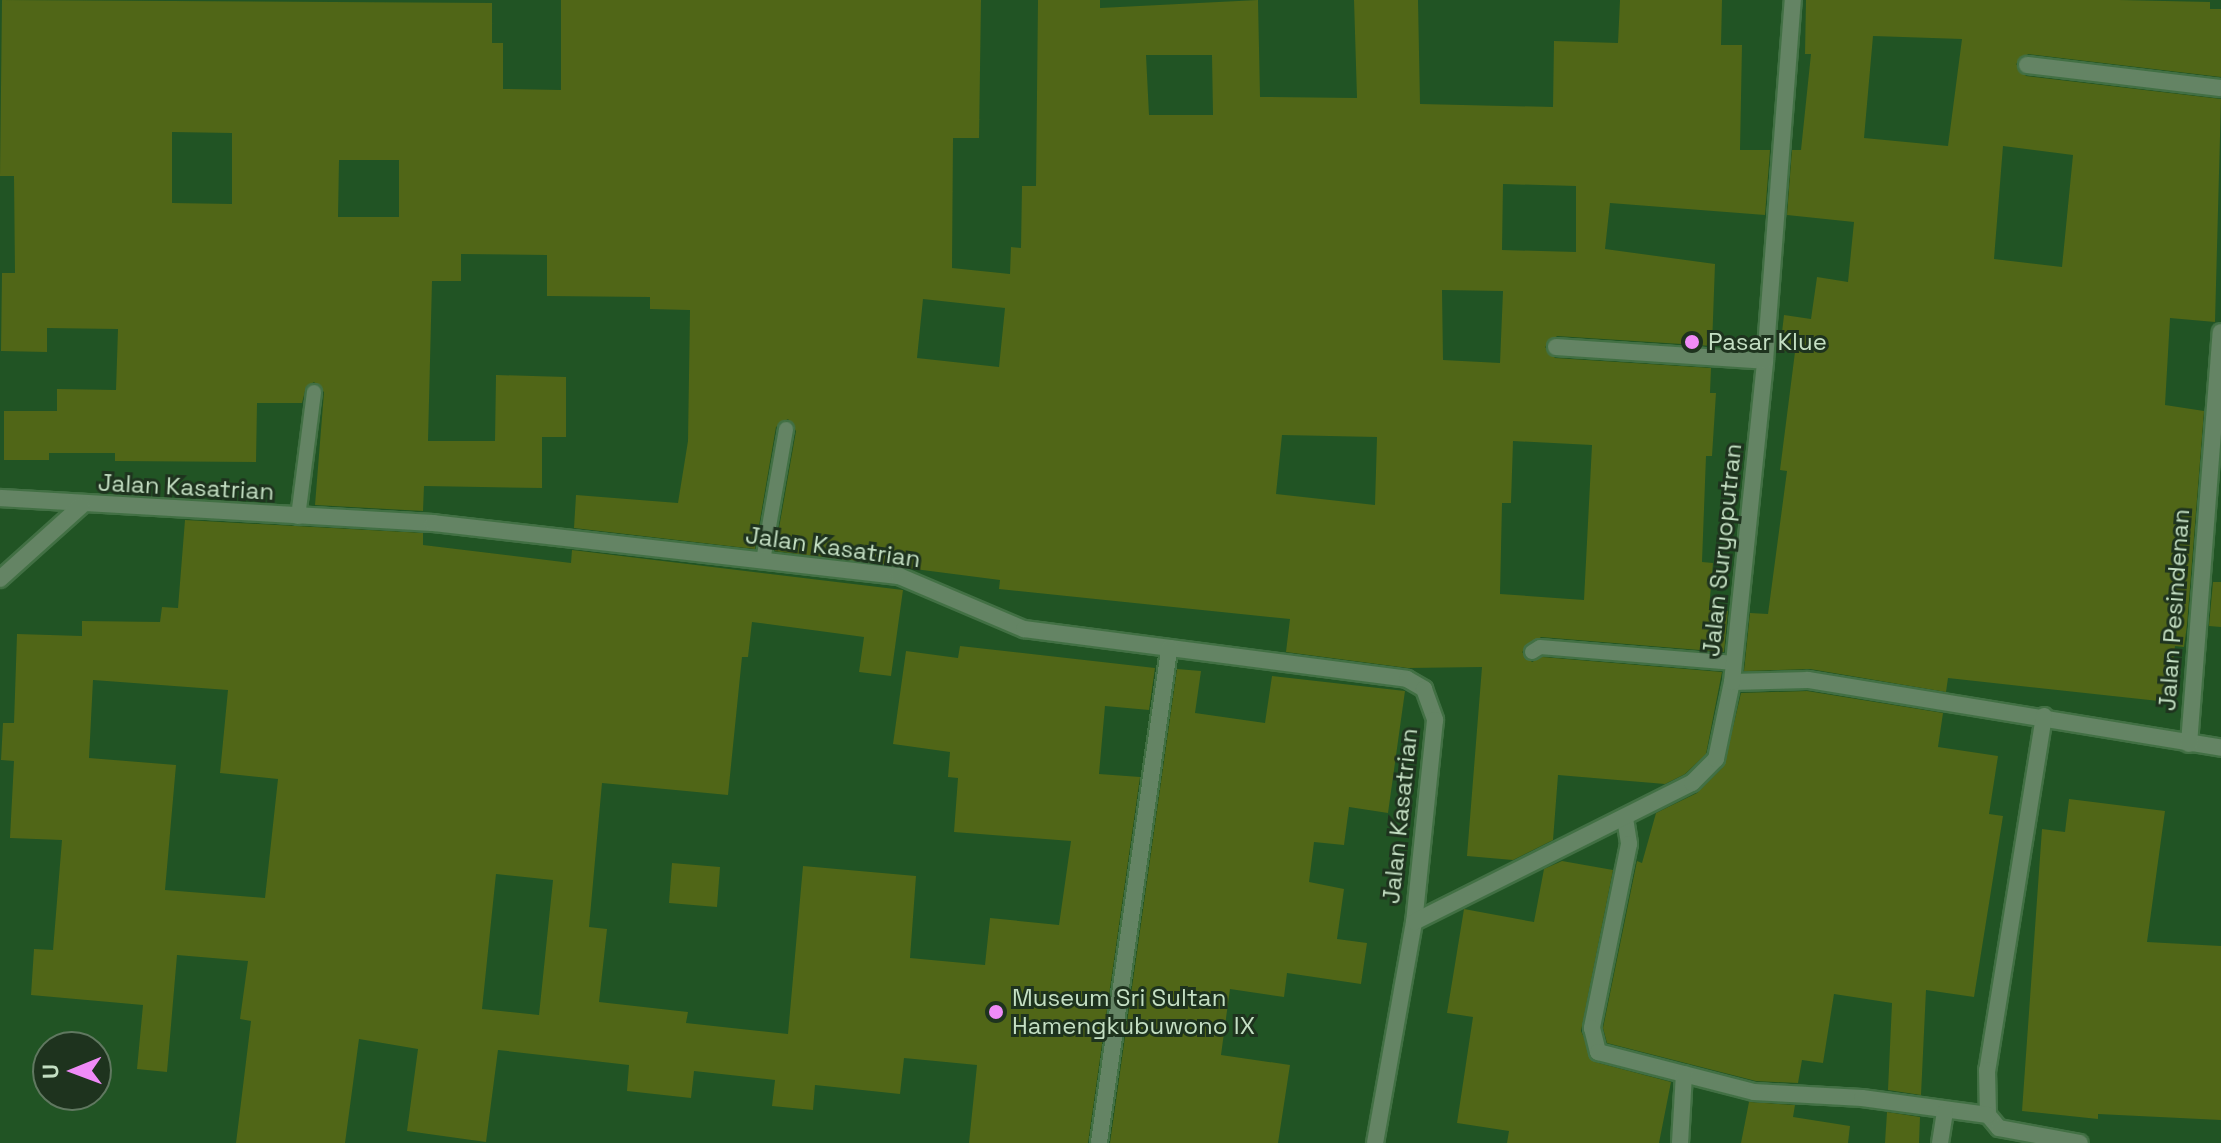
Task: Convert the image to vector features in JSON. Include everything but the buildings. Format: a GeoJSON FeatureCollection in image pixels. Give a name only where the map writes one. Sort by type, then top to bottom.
{"type":"FeatureCollection","features":[{"type":"Feature","properties":{"kind":"street","name":"Jalan Suryoputran"},"geometry":{"type":"LineString","coordinates":[[1414,922],[1625,818],[1711,768],[1732,682],[1765,361],[1793,0]]}},
{"type":"Feature","properties":{"kind":"street"},"geometry":{"type":"LineString","coordinates":[[2027,65],[2221,88]]}},
{"type":"Feature","properties":{"kind":"street","name":"Jalan Pesindenan"},"geometry":{"type":"LineString","coordinates":[[1732,682],[1808,680],[2044,716],[2189,744],[2221,332]]}},
{"type":"Feature","properties":{"kind":"street"},"geometry":{"type":"LineString","coordinates":[[1556,347],[1765,361]]}},
{"type":"Feature","properties":{"kind":"street","name":"Jalan Kasatrian"},"geometry":{"type":"LineString","coordinates":[[0,498],[81,506],[433,523],[899,576],[922,581],[1024,629],[1407,679],[1424,689],[1435,720],[1414,922],[1375,1143]]}},
{"type":"Feature","properties":{"kind":"street","name":"Jalan Kasatrian"},"geometry":{"type":"LineString","coordinates":[[0,579],[81,506]]}},
{"type":"Feature","properties":{"kind":"street"},"geometry":{"type":"LineString","coordinates":[[1099,1142],[1169,648]]}},
{"type":"Feature","properties":{"kind":"street"},"geometry":{"type":"LineString","coordinates":[[2044,716],[1987,1070],[1988,1115],[1999,1128],[2080,1143]]}},
{"type":"Feature","properties":{"kind":"street"},"geometry":{"type":"LineString","coordinates":[[2189,744],[2221,748]]}},
{"type":"Feature","properties":{"kind":"street"},"geometry":{"type":"LineString","coordinates":[[1625,818],[1629,844],[1601,968],[1592,1041],[1598,1052],[1754,1092],[1862,1098],[1988,1115]]}},
{"type":"Feature","properties":{"kind":"street"},"geometry":{"type":"LineString","coordinates":[[1680,1143],[1684,1074]]}},
{"type":"Feature","properties":{"kind":"street"},"geometry":{"type":"LineString","coordinates":[[1940,1143],[1945,1111]]}},
{"type":"Feature","properties":{"kind":"lane"},"geometry":{"type":"LineString","coordinates":[[298,517],[314,392]]}},
{"type":"Feature","properties":{"kind":"lane"},"geometry":{"type":"LineString","coordinates":[[763,561],[786,429]]}},
{"type":"Feature","properties":{"kind":"lane"},"geometry":{"type":"LineString","coordinates":[[1532,652],[1540,647],[1734,663]]}},
{"type":"Feature","properties":{"kind":"place","name":"Pasar Klue"},"geometry":{"type":"Point","coordinates":[1692,342]}},
{"type":"Feature","properties":{"kind":"place","name":"Museum Sri Sultan Hamengkubuwono IX"},"geometry":{"type":"Point","coordinates":[996,1012]}}]}
